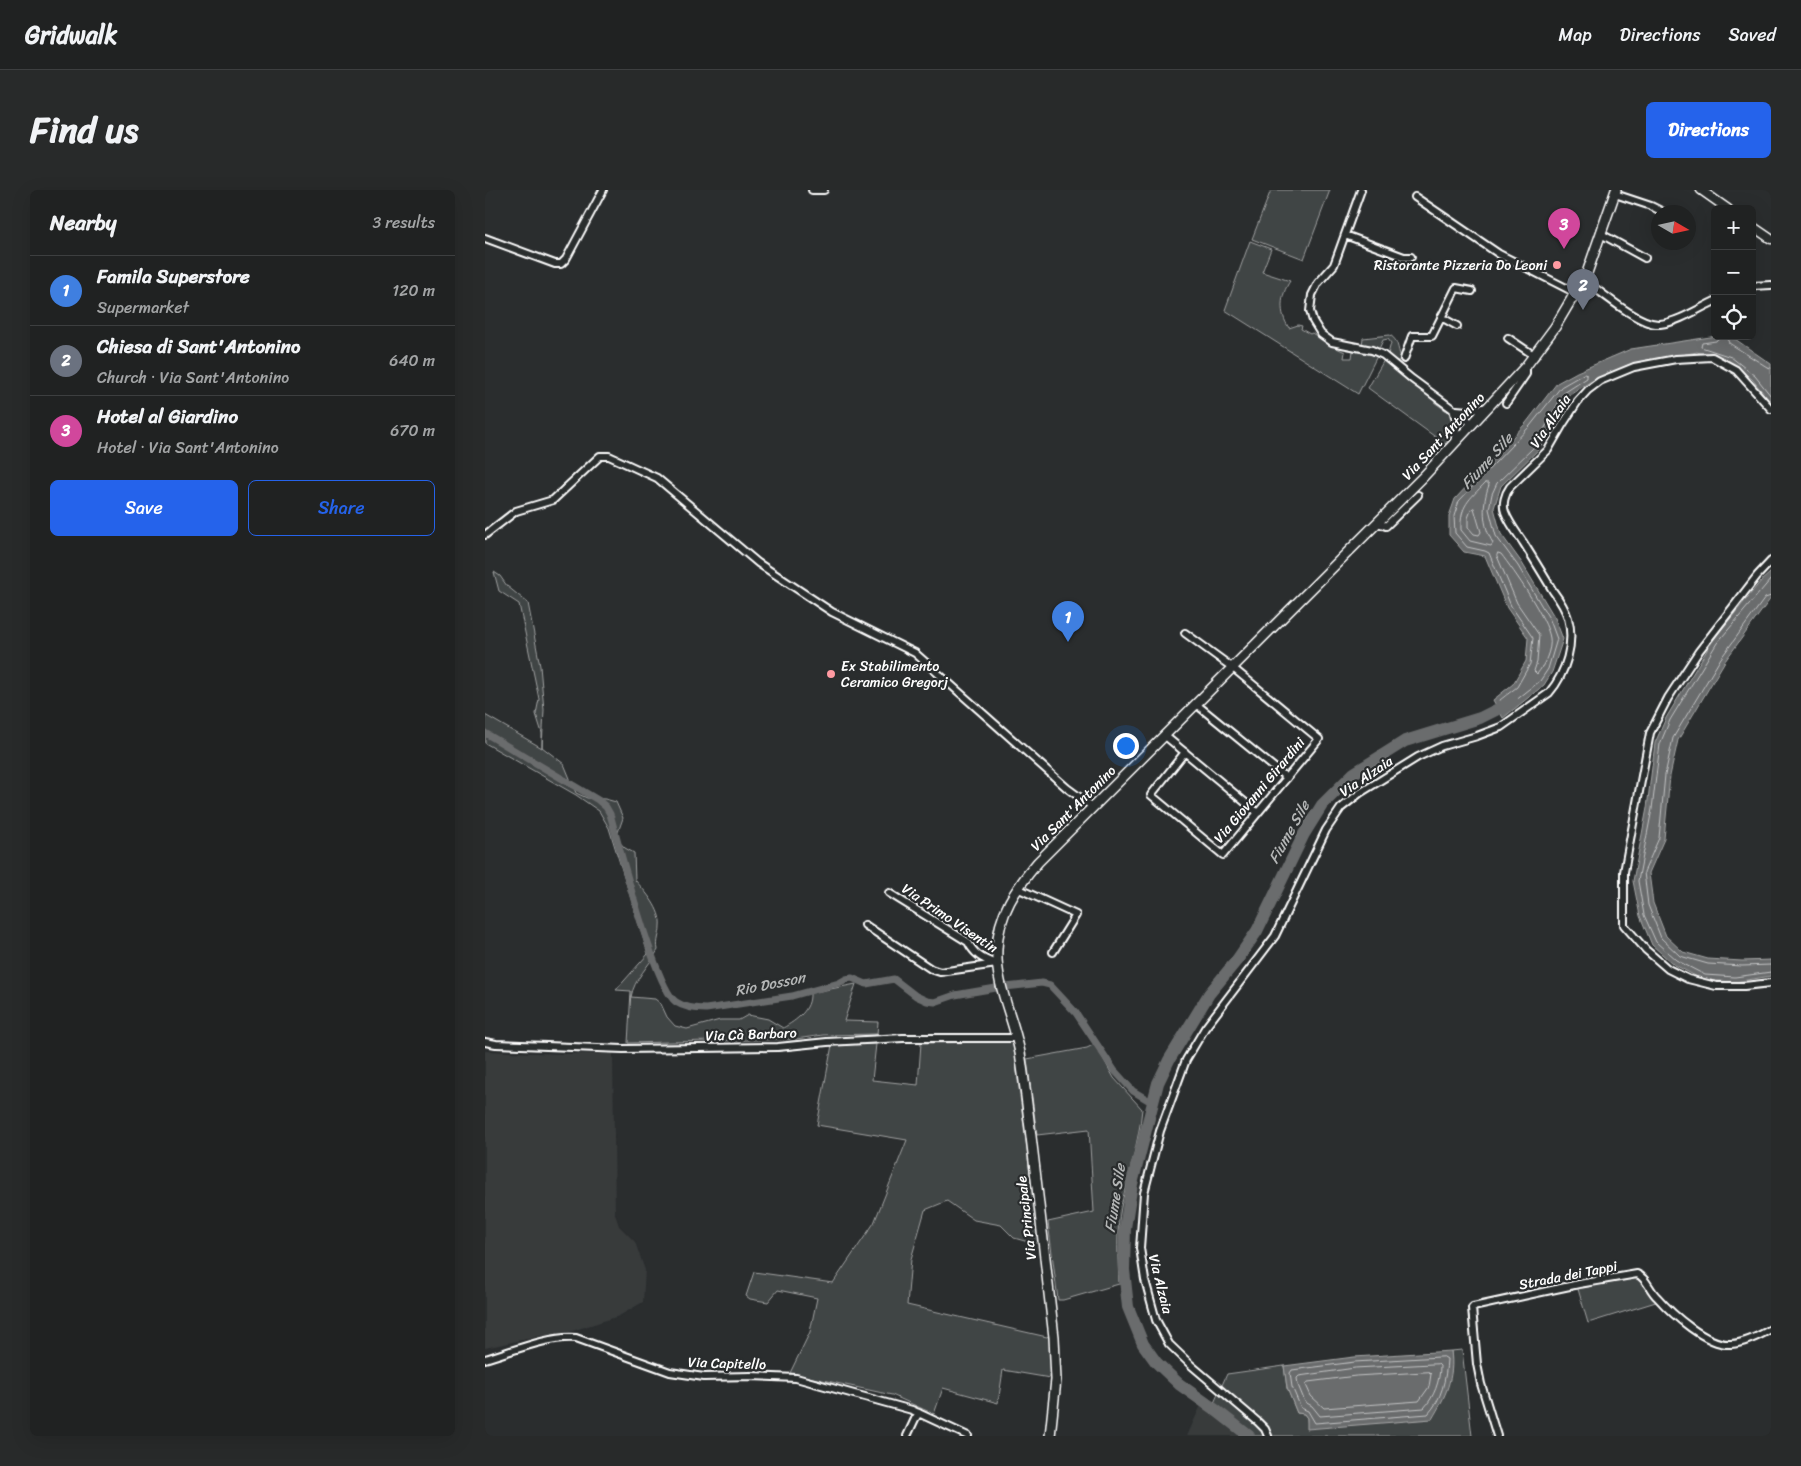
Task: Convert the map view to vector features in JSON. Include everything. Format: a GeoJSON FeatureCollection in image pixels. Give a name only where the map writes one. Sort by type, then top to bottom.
{"type":"FeatureCollection","features":[{"type":"Feature","properties":{"kind":"main road","name":"Via Sant'Antonino"},"geometry":{"type":"LineString","coordinates":[[1005,998],[997,964],[999,931],[1006,908],[1017,888],[1038,862],[1453,445],[1535,356],[1583,279],[1616,192]]}},
{"type":"Feature","properties":{"kind":"main road","name":"Via Principale"},"geometry":{"type":"LineString","coordinates":[[1005,998],[1021,1058],[1054,1337],[1056,1380],[1050,1436]]}},
{"type":"Feature","properties":{"kind":"street"},"geometry":{"type":"LineString","coordinates":[[485,238],[555,264],[561,264],[566,259],[603,190]]}},
{"type":"Feature","properties":{"kind":"street"},"geometry":{"type":"LineString","coordinates":[[812,190],[825,190]]}},
{"type":"Feature","properties":{"kind":"street"},"geometry":{"type":"LineString","coordinates":[[1361,190],[1334,265],[1311,295],[1310,311],[1314,324],[1321,334],[1332,342],[1375,351],[1383,355],[1473,424]]}},
{"type":"Feature","properties":{"kind":"street"},"geometry":{"type":"LineString","coordinates":[[1701,190],[1722,205]]}},
{"type":"Feature","properties":{"kind":"street","name":"Via Sant'Antonino"},"geometry":{"type":"LineString","coordinates":[[1616,192],[1651,206]]}},
{"type":"Feature","properties":{"kind":"street"},"geometry":{"type":"LineString","coordinates":[[1415,197],[1499,254],[1576,293]]}},
{"type":"Feature","properties":{"kind":"street"},"geometry":{"type":"LineString","coordinates":[[1756,229],[1771,239]]}},
{"type":"Feature","properties":{"kind":"street"},"geometry":{"type":"LineString","coordinates":[[1601,234],[1645,258]]}},
{"type":"Feature","properties":{"kind":"street"},"geometry":{"type":"LineString","coordinates":[[1345,235],[1404,257],[1411,257]]}},
{"type":"Feature","properties":{"kind":"street"},"geometry":{"type":"LineString","coordinates":[[1583,279],[1634,316],[1651,324],[1663,324],[1711,303]]}},
{"type":"Feature","properties":{"kind":"street"},"geometry":{"type":"LineString","coordinates":[[1756,286],[1771,285]]}},
{"type":"Feature","properties":{"kind":"street"},"geometry":{"type":"LineString","coordinates":[[1404,358],[1412,336],[1432,336],[1456,288],[1472,291]]}},
{"type":"Feature","properties":{"kind":"street"},"geometry":{"type":"LineString","coordinates":[[1441,317],[1457,326]]}},
{"type":"Feature","properties":{"kind":"street"},"geometry":{"type":"LineString","coordinates":[[1508,338],[1535,356]]}},
{"type":"Feature","properties":{"kind":"street","name":"Via Alzaia"},"geometry":{"type":"LineString","coordinates":[[1269,1436],[1259,1422],[1169,1344],[1156,1320],[1145,1280],[1140,1248],[1144,1193],[1160,1131],[1186,1060],[1205,1028],[1275,936],[1326,830],[1341,808],[1360,793],[1418,757],[1442,746],[1501,727],[1549,693],[1554,687],[1561,674],[1569,649],[1570,636],[1567,616],[1540,569],[1511,525],[1504,503],[1505,494],[1509,487],[1548,450],[1578,401],[1600,381],[1634,367],[1676,359],[1712,357],[1735,370],[1771,409]]}},
{"type":"Feature","properties":{"kind":"street","name":"Via Sant'Antonino"},"geometry":{"type":"LineString","coordinates":[[1506,403],[1526,374],[1526,366]]}},
{"type":"Feature","properties":{"kind":"street"},"geometry":{"type":"LineString","coordinates":[[1454,409],[1468,411],[1489,407]]}},
{"type":"Feature","properties":{"kind":"street"},"geometry":{"type":"LineString","coordinates":[[1453,445],[1457,424],[1454,409]]}},
{"type":"Feature","properties":{"kind":"street"},"geometry":{"type":"LineString","coordinates":[[485,534],[516,511],[553,500],[600,456],[609,456],[657,478],[758,563],[833,612],[915,653],[1067,788],[1093,807]]}},
{"type":"Feature","properties":{"kind":"street","name":"Via Sant'Antonino"},"geometry":{"type":"LineString","coordinates":[[1378,522],[1386,526],[1418,495]]}},
{"type":"Feature","properties":{"kind":"street"},"geometry":{"type":"LineString","coordinates":[[1771,561],[1757,576],[1699,651],[1667,698],[1653,726],[1650,733],[1624,872],[1625,925],[1646,950],[1668,970],[1688,979],[1716,986],[1744,986],[1771,983]]}},
{"type":"Feature","properties":{"kind":"street"},"geometry":{"type":"LineString","coordinates":[[1185,633],[1233,668]]}},
{"type":"Feature","properties":{"kind":"street","name":"Via Giovanni Girardini"},"geometry":{"type":"LineString","coordinates":[[1185,752],[1151,795],[1223,855],[1319,739],[1233,668]]}},
{"type":"Feature","properties":{"kind":"street"},"geometry":{"type":"LineString","coordinates":[[1196,704],[1287,778]]}},
{"type":"Feature","properties":{"kind":"street"},"geometry":{"type":"LineString","coordinates":[[1164,735],[1258,813]]}},
{"type":"Feature","properties":{"kind":"street"},"geometry":{"type":"LineString","coordinates":[[1017,888],[1076,915],[1053,952]]}},
{"type":"Feature","properties":{"kind":"street","name":"Via Primo Visentin"},"geometry":{"type":"LineString","coordinates":[[889,893],[968,942],[977,956],[997,964]]}},
{"type":"Feature","properties":{"kind":"street"},"geometry":{"type":"LineString","coordinates":[[865,925],[931,969],[940,972],[997,964]]}},
{"type":"Feature","properties":{"kind":"street","name":"Via Cà Barbaro"},"geometry":{"type":"LineString","coordinates":[[485,1042],[577,1047],[690,1048],[778,1047],[903,1038],[1017,1038]]}},
{"type":"Feature","properties":{"kind":"street","name":"Strada dei Tappi"},"geometry":{"type":"LineString","coordinates":[[1497,1436],[1477,1364],[1473,1307],[1579,1284],[1637,1274],[1641,1276],[1656,1297],[1674,1314],[1713,1341],[1730,1344],[1742,1342],[1771,1329]]}},
{"type":"Feature","properties":{"kind":"street","name":"Via Capitello"},"geometry":{"type":"LineString","coordinates":[[485,1359],[529,1346],[568,1337],[576,1338],[670,1372],[704,1377],[751,1376],[796,1378],[912,1410],[968,1436]]}},
{"type":"Feature","properties":{"kind":"street"},"geometry":{"type":"LineString","coordinates":[[907,1436],[919,1414]]}},
{"type":"Feature","properties":{"kind":"shaded area"},"geometry":{"type":"Polygon","coordinates":[[[1271,190],[1330,190],[1304,259],[1252,239],[1271,190]]]}},
{"type":"Feature","properties":{"kind":"shaded area"},"geometry":{"type":"Polygon","coordinates":[[[1250,241],[1271,249],[1262,272],[1290,281],[1284,293],[1282,305],[1289,328],[1298,325],[1302,326],[1301,329],[1310,334],[1312,333],[1328,344],[1345,352],[1344,358],[1352,358],[1353,351],[1377,356],[1358,394],[1225,310],[1250,241]]]}},
{"type":"Feature","properties":{"kind":"shaded area"},"geometry":{"type":"Polygon","coordinates":[[[1390,335],[1397,345],[1401,357],[1399,361],[1395,361],[1388,354],[1391,343],[1388,339],[1383,340],[1379,349],[1362,345],[1363,338],[1390,335]]]}},
{"type":"Feature","properties":{"kind":"shaded area"},"geometry":{"type":"Polygon","coordinates":[[[1384,360],[1435,400],[1434,402],[1448,412],[1450,411],[1454,420],[1454,428],[1445,444],[1368,388],[1384,360]]]}},
{"type":"Feature","properties":{"kind":"shaded area"},"geometry":{"type":"Polygon","coordinates":[[[494,572],[500,576],[507,586],[528,603],[540,666],[544,710],[542,747],[542,733],[536,714],[539,699],[519,604],[499,591],[494,572]]]}},
{"type":"Feature","properties":{"kind":"shaded area"},"geometry":{"type":"Polygon","coordinates":[[[485,715],[542,747],[564,764],[576,793],[587,798],[616,802],[623,818],[616,838],[625,848],[634,853],[635,880],[656,907],[660,920],[658,950],[638,978],[631,997],[655,999],[661,1004],[667,1017],[675,1026],[687,1029],[720,1020],[739,1020],[748,1015],[768,1019],[783,1028],[798,1018],[806,1009],[810,993],[856,984],[844,1021],[878,1022],[877,1034],[823,1035],[796,1039],[628,1043],[631,991],[616,990],[648,954],[609,828],[599,811],[576,795],[485,743],[485,715]]]}},
{"type":"Feature","properties":{"kind":"shaded area"},"geometry":{"type":"Polygon","coordinates":[[[1013,1042],[1039,1243],[1014,1238],[1001,1225],[974,1220],[947,1201],[925,1210],[911,1259],[907,1305],[1047,1337],[1050,1335],[1052,1361],[1050,1378],[1003,1370],[998,1403],[943,1388],[934,1414],[892,1395],[790,1373],[810,1332],[817,1298],[778,1290],[768,1302],[750,1299],[746,1296],[754,1272],[833,1283],[874,1223],[907,1140],[817,1125],[832,1045],[876,1044],[872,1080],[918,1085],[921,1043],[1013,1042]]]}},
{"type":"Feature","properties":{"kind":"shaded area"},"geometry":{"type":"Polygon","coordinates":[[[1095,1044],[1114,1078],[1142,1109],[1136,1146],[1119,1217],[1119,1284],[1058,1300],[1048,1222],[1094,1212],[1089,1129],[1037,1135],[1027,1059],[1087,1048],[1095,1044]]]}},
{"type":"Feature","properties":{"kind":"shaded area"},"geometry":{"type":"Polygon","coordinates":[[[485,1051],[563,1054],[613,1053],[615,1214],[619,1226],[635,1242],[645,1270],[643,1302],[619,1316],[566,1333],[540,1336],[485,1348],[485,1051]]]}},
{"type":"Feature","properties":{"kind":"shaded area"},"geometry":{"type":"Polygon","coordinates":[[[1640,1276],[1659,1301],[1588,1323],[1578,1289],[1566,1290],[1640,1276]]]}},
{"type":"Feature","properties":{"kind":"shaded area"},"geometry":{"type":"Polygon","coordinates":[[[1462,1350],[1472,1436],[1252,1436],[1214,1403],[1227,1374],[1284,1366],[1287,1388],[1297,1413],[1304,1414],[1307,1418],[1308,1428],[1451,1372],[1451,1351],[1462,1350]]]}},
{"type":"Feature","properties":{"kind":"shaded area"},"geometry":{"type":"Polygon","coordinates":[[[1201,1405],[1233,1425],[1246,1436],[1187,1436],[1201,1405]]]}},
{"type":"Feature","properties":{"kind":"water"},"geometry":{"type":"Polygon","coordinates":[[[1711,337],[1711,340],[1736,340],[1771,364],[1771,403],[1752,379],[1728,361],[1697,352],[1628,365],[1590,382],[1568,396],[1539,449],[1501,486],[1494,508],[1501,534],[1522,563],[1555,618],[1563,639],[1552,672],[1544,685],[1503,718],[1493,700],[1513,684],[1526,661],[1528,638],[1507,608],[1485,556],[1464,552],[1449,535],[1449,516],[1455,499],[1526,423],[1557,383],[1577,372],[1631,349],[1711,337]]]}},
{"type":"Feature","properties":{"kind":"water"},"geometry":{"type":"Polygon","coordinates":[[[1771,572],[1771,598],[1725,661],[1678,740],[1670,776],[1664,839],[1649,873],[1653,903],[1666,936],[1683,952],[1708,959],[1771,960],[1771,976],[1735,982],[1703,980],[1673,964],[1652,945],[1640,916],[1633,881],[1647,808],[1655,743],[1666,718],[1713,640],[1761,581],[1771,572]]]}},
{"type":"Feature","properties":{"kind":"water"},"geometry":{"type":"Polygon","coordinates":[[[1451,1351],[1452,1370],[1448,1387],[1432,1419],[1307,1429],[1307,1418],[1304,1414],[1297,1413],[1287,1388],[1284,1366],[1354,1357],[1451,1351]]]}},
{"type":"Feature","properties":{"kind":"waterway","name":"Fiume Sile"},"geometry":{"type":"LineString","coordinates":[[1249,1436],[1179,1384],[1156,1362],[1143,1344],[1128,1307],[1124,1270],[1125,1228],[1132,1184],[1158,1083],[1169,1060],[1209,994],[1237,960],[1257,931],[1304,834],[1322,805],[1354,773],[1405,741],[1480,718],[1502,707],[1512,699]]}},
{"type":"Feature","properties":{"kind":"waterway","name":"Rio Dosson"},"geometry":{"type":"LineString","coordinates":[[485,733],[598,800],[606,807],[610,814],[648,945],[668,991],[679,1004],[691,1008],[706,1009],[792,996],[852,978],[866,984],[894,979],[916,996],[935,1002],[955,995],[1042,983],[1050,985],[1076,1013],[1114,1070],[1133,1091],[1153,1103]]}},
{"type":"Feature","properties":{"kind":"place","name":"Hotel al Giardino"},"geometry":{"type":"Point","coordinates":[1564,249]}},
{"type":"Feature","properties":{"kind":"place","name":"Ristorante Pizzeria Do Leoni"},"geometry":{"type":"Point","coordinates":[1557,265]}},
{"type":"Feature","properties":{"kind":"place","name":"Chiesa di Sant'Antonino"},"geometry":{"type":"Point","coordinates":[1583,310]}},
{"type":"Feature","properties":{"kind":"place","name":"Famila Superstore"},"geometry":{"type":"Point","coordinates":[1068,642]}},
{"type":"Feature","properties":{"kind":"place","name":"Ex Stabilimento Ceramico Gregorj"},"geometry":{"type":"Point","coordinates":[831,674]}}]}
